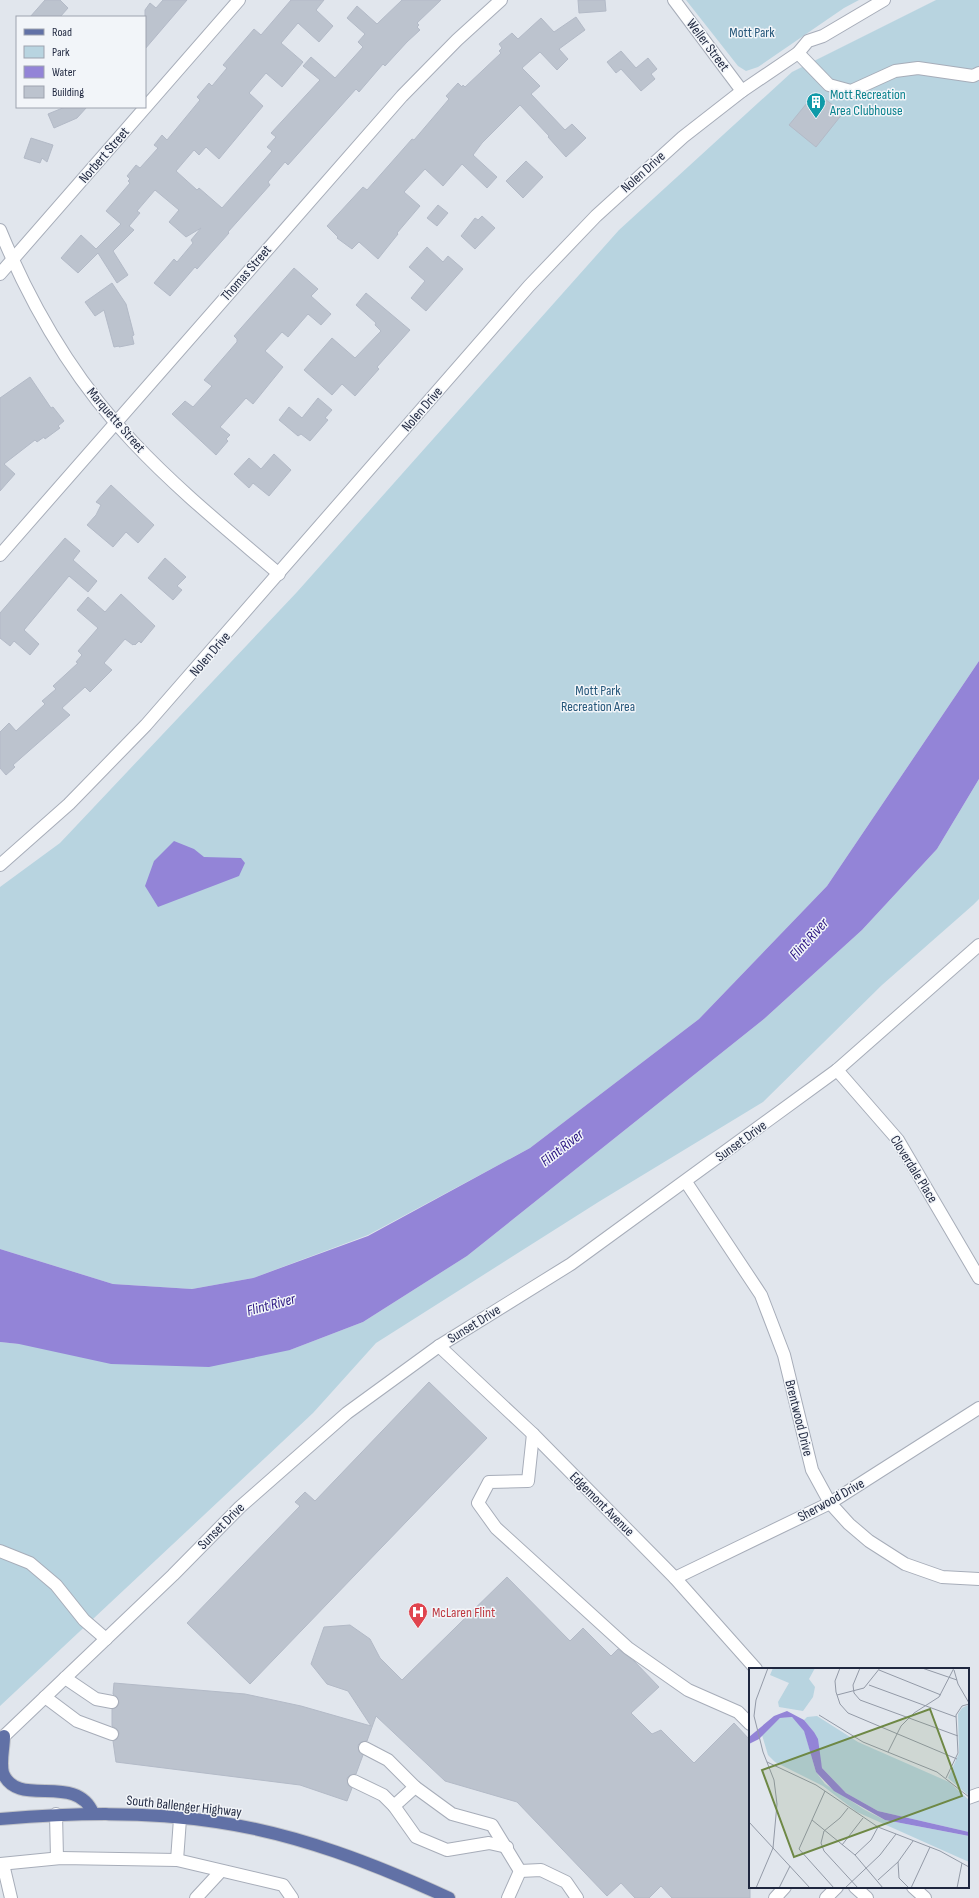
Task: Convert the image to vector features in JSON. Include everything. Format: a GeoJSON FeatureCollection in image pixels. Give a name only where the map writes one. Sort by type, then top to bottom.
{"type":"FeatureCollection","features":[{"type":"Feature","properties":{"kind":"main road"},"geometry":{"type":"LineString","coordinates":[[2,1738],[2,1765],[6,1778],[11,1784],[29,1791],[71,1793],[86,1802],[93,1813]]}},
{"type":"Feature","properties":{"kind":"main road","name":"South Ballenger Highway"},"geometry":{"type":"LineString","coordinates":[[0,1819],[56,1814],[93,1813],[142,1815],[217,1822],[273,1834],[319,1847],[387,1870],[449,1898]]}},
{"type":"Feature","properties":{"kind":"street","name":"Norbert Street"},"geometry":{"type":"LineString","coordinates":[[146,107],[239,0]]}},
{"type":"Feature","properties":{"kind":"street","name":"Thomas Street"},"geometry":{"type":"LineString","coordinates":[[0,555],[402,96],[457,40],[501,0]]}},
{"type":"Feature","properties":{"kind":"street","name":"Weller Street"},"geometry":{"type":"LineString","coordinates":[[674,0],[742,91]]}},
{"type":"Feature","properties":{"kind":"street","name":"Nolen Drive"},"geometry":{"type":"LineString","coordinates":[[0,865],[64,809],[115,759],[184,684],[524,292],[572,239],[650,164],[742,91],[798,53],[808,41],[823,36],[884,0]]}},
{"type":"Feature","properties":{"kind":"street"},"geometry":{"type":"LineString","coordinates":[[798,53],[829,85],[851,91],[895,71],[918,68],[973,76],[979,74]]}},
{"type":"Feature","properties":{"kind":"street","name":"Norbert Street"},"geometry":{"type":"LineString","coordinates":[[0,274],[145,108]]}},
{"type":"Feature","properties":{"kind":"street","name":"Marquette Street"},"geometry":{"type":"LineString","coordinates":[[0,230],[39,313],[60,348],[90,391],[138,447],[178,486],[279,574]]}},
{"type":"Feature","properties":{"kind":"street","name":"Sunset Drive"},"geometry":{"type":"LineString","coordinates":[[2,1738],[106,1639],[240,1507],[347,1413],[439,1346],[571,1264],[686,1182],[837,1070],[979,945]]}},
{"type":"Feature","properties":{"kind":"street","name":"Cloverdale Place"},"geometry":{"type":"LineString","coordinates":[[837,1070],[898,1140],[979,1278]]}},
{"type":"Feature","properties":{"kind":"street","name":"Brentwood Drive"},"geometry":{"type":"LineString","coordinates":[[686,1182],[761,1295],[784,1355],[812,1470],[830,1503],[849,1524],[869,1541],[905,1564],[942,1576],[979,1579]]}},
{"type":"Feature","properties":{"kind":"street","name":"Edgemont Avenue"},"geometry":{"type":"LineString","coordinates":[[439,1346],[533,1434],[675,1578],[755,1668]]}},
{"type":"Feature","properties":{"kind":"street","name":"Sherwood Drive"},"geometry":{"type":"LineString","coordinates":[[675,1578],[830,1503],[979,1408]]}},
{"type":"Feature","properties":{"kind":"street"},"geometry":{"type":"LineString","coordinates":[[533,1434],[528,1481],[489,1482],[478,1503],[496,1528],[628,1648],[688,1690],[738,1712],[749,1723]]}},
{"type":"Feature","properties":{"kind":"street"},"geometry":{"type":"LineString","coordinates":[[0,1551],[30,1563],[56,1585],[84,1620],[106,1639]]}},
{"type":"Feature","properties":{"kind":"street"},"geometry":{"type":"LineString","coordinates":[[65,1678],[96,1699],[112,1702]]}},
{"type":"Feature","properties":{"kind":"street"},"geometry":{"type":"LineString","coordinates":[[45,1697],[77,1722],[112,1734]]}},
{"type":"Feature","properties":{"kind":"street"},"geometry":{"type":"LineString","coordinates":[[365,1748],[388,1760],[415,1787],[452,1814],[492,1825],[507,1847],[520,1871]]}},
{"type":"Feature","properties":{"kind":"street"},"geometry":{"type":"LineString","coordinates":[[354,1781],[383,1795],[394,1806],[416,1837],[447,1850],[489,1844],[507,1847]]}},
{"type":"Feature","properties":{"kind":"street"},"geometry":{"type":"LineString","coordinates":[[394,1806],[415,1787]]}},
{"type":"Feature","properties":{"kind":"street"},"geometry":{"type":"LineString","coordinates":[[969,1798],[979,1794]]}},
{"type":"Feature","properties":{"kind":"street"},"geometry":{"type":"LineString","coordinates":[[56,1814],[57,1858]]}},
{"type":"Feature","properties":{"kind":"street"},"geometry":{"type":"LineString","coordinates":[[177,1860],[180,1819]]}},
{"type":"Feature","properties":{"kind":"street"},"geometry":{"type":"LineString","coordinates":[[10,1898],[2,1864],[57,1858],[177,1860],[283,1885],[292,1898]]}},
{"type":"Feature","properties":{"kind":"street"},"geometry":{"type":"LineString","coordinates":[[520,1871],[541,1870],[566,1882],[577,1898]]}},
{"type":"Feature","properties":{"kind":"street"},"geometry":{"type":"LineString","coordinates":[[196,1898],[221,1871]]}},
{"type":"Feature","properties":{"kind":"street"},"geometry":{"type":"LineString","coordinates":[[508,1898],[520,1871]]}},
{"type":"Feature","properties":{"kind":"street"},"geometry":{"type":"LineString","coordinates":[[775,1898],[785,1888]]}},
{"type":"Feature","properties":{"kind":"street"},"geometry":{"type":"LineString","coordinates":[[826,1898],[837,1888]]}},
{"type":"Feature","properties":{"kind":"street"},"geometry":{"type":"LineString","coordinates":[[856,1888],[867,1898]]}},
{"type":"Feature","properties":{"kind":"street"},"geometry":{"type":"LineString","coordinates":[[915,1888],[924,1898]]}},
{"type":"Feature","properties":{"kind":"green space","name":"Mott Park"},"geometry":{"type":"Polygon","coordinates":[[[686,0],[859,0],[844,8],[758,67],[746,71],[738,66],[686,0]]]}},
{"type":"Feature","properties":{"kind":"green space","name":"Mott Park Recreation Area"},"geometry":{"type":"Polygon","coordinates":[[[936,0],[979,0],[979,661],[827,886],[699,1019],[530,1148],[368,1235],[253,1278],[192,1289],[113,1284],[0,1249],[0,887],[60,843],[297,592],[619,230],[792,72],[936,0]]]}},
{"type":"Feature","properties":{"kind":"green space"},"geometry":{"type":"Polygon","coordinates":[[[979,779],[979,899],[973,905],[882,985],[763,1102],[600,1201],[376,1343],[313,1413],[0,1706],[0,1342],[19,1344],[290,1350],[363,1322],[467,1256],[764,1019],[862,930],[937,849],[979,779]]]}},
{"type":"Feature","properties":{"kind":"water","name":"Flint River"},"geometry":{"type":"Polygon","coordinates":[[[979,661],[979,779],[937,849],[862,930],[764,1019],[467,1256],[363,1322],[290,1350],[209,1367],[111,1364],[19,1344],[0,1342],[0,1249],[113,1284],[192,1289],[253,1278],[368,1236],[530,1148],[699,1019],[827,886],[979,661]]]}},
{"type":"Feature","properties":{"kind":"water"},"geometry":{"type":"Polygon","coordinates":[[[174,841],[194,849],[204,857],[241,858],[245,863],[239,876],[158,907],[145,886],[154,861],[174,841]]]}},
{"type":"Feature","properties":{"kind":"building"},"geometry":{"type":"Polygon","coordinates":[[[45,0],[60,0],[68,8],[61,16],[31,16],[45,0]]]}},
{"type":"Feature","properties":{"kind":"building"},"geometry":{"type":"Polygon","coordinates":[[[163,0],[187,0],[146,48],[145,10],[150,3],[156,8],[163,0]]]}},
{"type":"Feature","properties":{"kind":"building"},"geometry":{"type":"Polygon","coordinates":[[[291,0],[324,0],[316,10],[333,26],[319,42],[298,23],[281,43],[303,62],[282,87],[266,73],[249,93],[263,106],[219,159],[206,147],[199,155],[194,150],[176,171],[197,190],[199,188],[222,208],[272,151],[267,147],[276,137],[271,133],[320,80],[303,66],[311,57],[335,78],[363,47],[358,42],[365,34],[347,18],[357,6],[377,24],[402,0],[441,0],[417,23],[419,25],[417,27],[420,30],[385,66],[383,64],[359,92],[356,89],[288,165],[285,162],[268,182],[270,185],[228,232],[229,233],[197,269],[195,267],[170,296],[154,283],[174,259],[177,262],[193,243],[191,240],[201,228],[186,237],[169,222],[179,210],[155,190],[137,211],[140,213],[129,226],[134,230],[113,251],[128,275],[117,283],[98,253],[78,273],[61,258],[81,235],[96,249],[121,224],[106,211],[130,183],[128,181],[130,179],[127,176],[136,165],[140,168],[158,148],[154,145],[162,135],[167,140],[200,100],[197,97],[209,83],[212,86],[227,68],[223,65],[254,29],[261,35],[291,0]]]}},
{"type":"Feature","properties":{"kind":"building"},"geometry":{"type":"Polygon","coordinates":[[[578,0],[605,0],[606,11],[579,13],[578,0]]]}},
{"type":"Feature","properties":{"kind":"building"},"geometry":{"type":"Polygon","coordinates":[[[576,17],[585,30],[559,49],[568,59],[557,70],[540,52],[522,68],[540,86],[531,94],[565,130],[572,124],[586,138],[566,157],[520,105],[482,143],[473,155],[497,177],[487,188],[462,164],[443,186],[425,169],[404,192],[420,206],[397,233],[398,234],[378,259],[359,242],[352,249],[337,238],[338,237],[327,226],[363,187],[367,190],[412,139],[414,140],[449,99],[446,96],[458,83],[462,87],[463,85],[465,87],[501,53],[499,51],[502,48],[499,44],[512,33],[518,39],[541,18],[554,32],[576,17]]]}},
{"type":"Feature","properties":{"kind":"building"},"geometry":{"type":"Polygon","coordinates":[[[621,51],[636,68],[648,58],[657,69],[651,74],[655,79],[641,91],[621,69],[616,73],[607,62],[621,51]]]}},
{"type":"Feature","properties":{"kind":"building","name":"Mott Recreation Area Clubhouse"},"geometry":{"type":"Polygon","coordinates":[[[816,92],[843,113],[816,147],[789,125],[816,92]]]}},
{"type":"Feature","properties":{"kind":"building"},"geometry":{"type":"Polygon","coordinates":[[[63,108],[86,108],[77,118],[54,128],[48,114],[63,108]]]}},
{"type":"Feature","properties":{"kind":"building"},"geometry":{"type":"Polygon","coordinates":[[[31,138],[53,145],[47,162],[42,158],[40,163],[24,158],[31,138]]]}},
{"type":"Feature","properties":{"kind":"building"},"geometry":{"type":"Polygon","coordinates":[[[526,161],[543,177],[523,198],[506,181],[526,161]]]}},
{"type":"Feature","properties":{"kind":"building"},"geometry":{"type":"Polygon","coordinates":[[[438,205],[448,213],[437,226],[427,218],[438,205]]]}},
{"type":"Feature","properties":{"kind":"building"},"geometry":{"type":"Polygon","coordinates":[[[482,216],[495,228],[475,249],[461,236],[475,218],[478,220],[482,216]]]}},
{"type":"Feature","properties":{"kind":"building"},"geometry":{"type":"Polygon","coordinates":[[[427,247],[443,262],[448,256],[463,269],[426,311],[411,298],[425,281],[409,267],[427,247]]]}},
{"type":"Feature","properties":{"kind":"building"},"geometry":{"type":"Polygon","coordinates":[[[294,268],[318,289],[311,296],[331,314],[321,325],[308,314],[288,337],[282,332],[265,351],[283,367],[253,404],[246,398],[220,427],[230,435],[226,439],[228,441],[216,455],[172,414],[185,401],[193,407],[212,386],[204,380],[237,342],[237,339],[234,336],[294,268]]]}},
{"type":"Feature","properties":{"kind":"building"},"geometry":{"type":"Polygon","coordinates":[[[112,283],[126,304],[134,335],[132,336],[134,344],[114,347],[104,310],[95,316],[85,302],[112,283]]]}},
{"type":"Feature","properties":{"kind":"building"},"geometry":{"type":"Polygon","coordinates":[[[366,293],[410,330],[377,367],[379,369],[355,396],[342,384],[332,395],[304,370],[332,338],[355,358],[381,331],[375,325],[376,323],[356,305],[366,293]]]}},
{"type":"Feature","properties":{"kind":"building"},"geometry":{"type":"Polygon","coordinates":[[[30,377],[51,408],[53,407],[64,421],[58,426],[60,428],[45,439],[44,437],[37,442],[35,440],[4,464],[15,474],[0,491],[0,398],[30,377]]]}},
{"type":"Feature","properties":{"kind":"building"},"geometry":{"type":"Polygon","coordinates":[[[318,398],[332,410],[325,418],[328,420],[310,441],[301,434],[298,436],[279,420],[289,407],[302,418],[318,398]]]}},
{"type":"Feature","properties":{"kind":"building"},"geometry":{"type":"Polygon","coordinates":[[[274,454],[291,470],[269,496],[253,483],[249,488],[234,474],[249,458],[261,469],[274,454]]]}},
{"type":"Feature","properties":{"kind":"building"},"geometry":{"type":"Polygon","coordinates":[[[111,485],[154,525],[138,543],[126,532],[113,547],[87,525],[96,515],[101,505],[96,502],[111,485]]]}},
{"type":"Feature","properties":{"kind":"building"},"geometry":{"type":"Polygon","coordinates":[[[65,538],[80,551],[73,560],[97,581],[88,592],[69,576],[24,630],[39,644],[30,655],[14,641],[10,646],[0,638],[0,613],[65,538]]]}},
{"type":"Feature","properties":{"kind":"building"},"geometry":{"type":"Polygon","coordinates":[[[165,558],[186,577],[177,586],[182,590],[173,600],[148,578],[165,558]]]}},
{"type":"Feature","properties":{"kind":"building"},"geometry":{"type":"Polygon","coordinates":[[[121,594],[155,626],[141,643],[139,641],[133,645],[125,639],[104,663],[112,670],[90,692],[85,687],[62,708],[70,715],[13,765],[15,767],[6,775],[0,768],[0,732],[9,723],[16,731],[45,704],[42,701],[56,689],[53,686],[78,663],[76,662],[82,655],[78,651],[98,628],[77,610],[88,597],[105,612],[121,594]]]}},
{"type":"Feature","properties":{"kind":"building"},"geometry":{"type":"Polygon","coordinates":[[[429,1382],[487,1438],[250,1684],[187,1623],[300,1506],[295,1502],[305,1492],[315,1501],[429,1382]]]}},
{"type":"Feature","properties":{"kind":"building"},"geometry":{"type":"Polygon","coordinates":[[[507,1577],[570,1641],[583,1628],[611,1656],[618,1649],[634,1661],[659,1687],[631,1713],[652,1734],[661,1730],[694,1763],[734,1723],[749,1739],[750,1898],[672,1898],[661,1886],[649,1898],[635,1898],[621,1883],[607,1896],[517,1802],[445,1781],[376,1716],[367,1741],[361,1742],[358,1745],[359,1752],[363,1755],[356,1774],[350,1775],[347,1778],[348,1785],[352,1788],[347,1801],[300,1785],[116,1762],[113,1741],[117,1739],[119,1733],[117,1729],[112,1726],[112,1709],[117,1707],[119,1703],[117,1697],[113,1694],[114,1683],[245,1694],[301,1706],[371,1726],[348,1691],[327,1684],[311,1664],[324,1627],[350,1625],[370,1639],[380,1658],[402,1680],[507,1577]]]}},
{"type":"Feature","properties":{"kind":"place","name":"Mott Recreation Area Clubhouse"},"geometry":{"type":"Point","coordinates":[816,119]}},
{"type":"Feature","properties":{"kind":"place","name":"McLaren Flint"},"geometry":{"type":"Point","coordinates":[418,1629]}}]}
